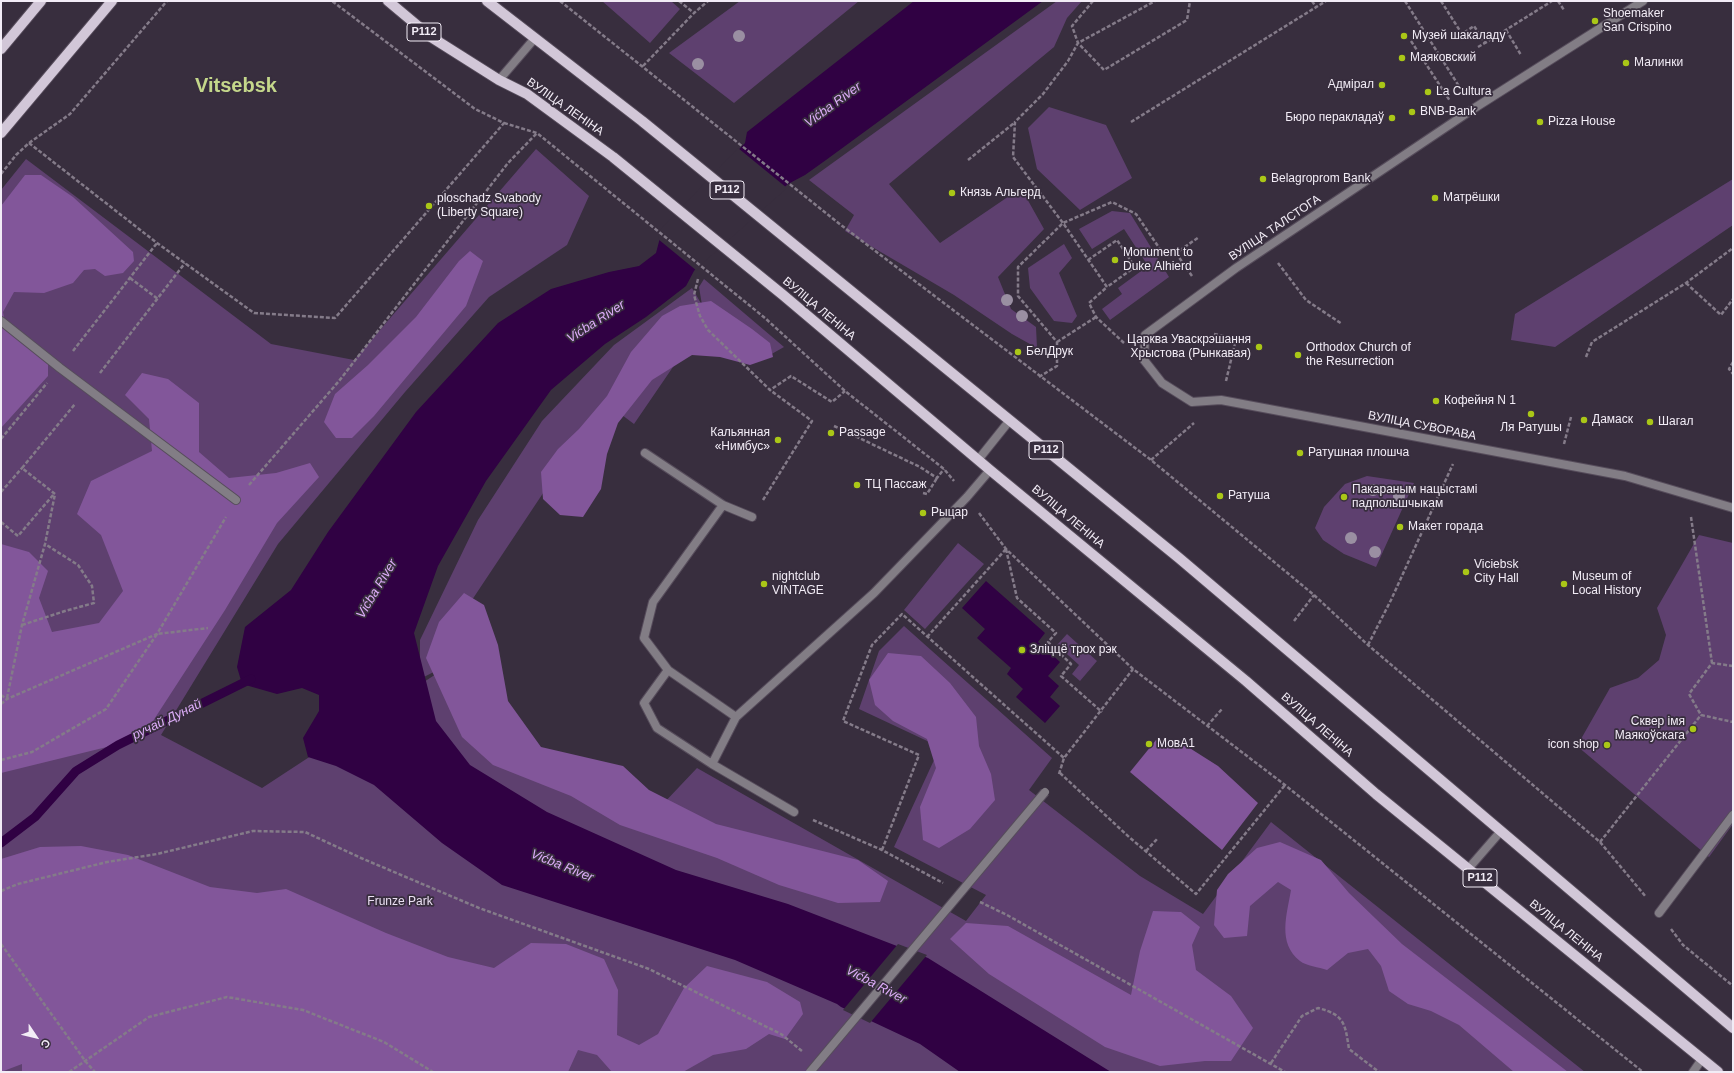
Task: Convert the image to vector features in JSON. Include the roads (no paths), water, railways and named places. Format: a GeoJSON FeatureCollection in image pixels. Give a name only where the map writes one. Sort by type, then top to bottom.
{"type":"FeatureCollection","features":[{"type":"Feature","properties":{"kind":"main road"},"geometry":{"type":"LineString","coordinates":[[1,49],[41,1]]}},
{"type":"Feature","properties":{"kind":"main road"},"geometry":{"type":"LineString","coordinates":[[1,133],[112,1]]}},
{"type":"Feature","properties":{"kind":"main road","name":"ВУЛІЦА ЛЕНІНА"},"geometry":{"type":"LineString","coordinates":[[388,1],[431,37],[499,80],[527,94],[613,156],[783,295],[978,460],[1246,681],[1376,794],[1718,1072]]}},
{"type":"Feature","properties":{"kind":"main road","name":"Р112"},"geometry":{"type":"LineString","coordinates":[[487,1],[642,121],[1185,563],[1501,831],[1732,1024]]}},
{"type":"Feature","properties":{"kind":"street","name":"ВУЛІЦА ТАЛСТОГА"},"geometry":{"type":"LineString","coordinates":[[1144,360],[1145,335],[1236,268],[1473,108],[1643,1]]}},
{"type":"Feature","properties":{"kind":"street"},"geometry":{"type":"LineString","coordinates":[[499,80],[535,38]]}},
{"type":"Feature","properties":{"kind":"street"},"geometry":{"type":"LineString","coordinates":[[1,321],[60,368],[236,500]]}},
{"type":"Feature","properties":{"kind":"street","name":"ВУЛІЦА СУВОРАВА"},"geometry":{"type":"LineString","coordinates":[[1144,360],[1162,383],[1192,402],[1221,400],[1559,463],[1625,476],[1733,508]]}},
{"type":"Feature","properties":{"kind":"street"},"geometry":{"type":"LineString","coordinates":[[978,460],[1010,420]]}},
{"type":"Feature","properties":{"kind":"street"},"geometry":{"type":"LineString","coordinates":[[645,453],[723,505],[752,517]]}},
{"type":"Feature","properties":{"kind":"street"},"geometry":{"type":"LineString","coordinates":[[712,764],[736,717],[874,593],[967,497],[990,470]]}},
{"type":"Feature","properties":{"kind":"street"},"geometry":{"type":"LineString","coordinates":[[723,505],[653,602],[644,638],[668,670],[736,717]]}},
{"type":"Feature","properties":{"kind":"street"},"geometry":{"type":"LineString","coordinates":[[668,670],[644,703],[657,728],[712,764],[794,812]]}},
{"type":"Feature","properties":{"kind":"street"},"geometry":{"type":"LineString","coordinates":[[810,1072],[1045,792]]}},
{"type":"Feature","properties":{"kind":"street"},"geometry":{"type":"LineString","coordinates":[[1659,913],[1733,815]]}},
{"type":"Feature","properties":{"kind":"street"},"geometry":{"type":"LineString","coordinates":[[1468,869],[1501,831]]}},
{"type":"Feature","properties":{"kind":"street"},"geometry":{"type":"LineString","coordinates":[[1693,1072],[1702,1059]]}},
{"type":"Feature","properties":{"kind":"water","name":"Vićba River"},"geometry":{"type":"Polygon","coordinates":[[[914,1],[1043,1],[826,160],[805,175],[788,184],[701,262],[686,286],[646,317],[605,344],[551,390],[486,481],[438,566],[414,633],[436,721],[470,765],[547,812],[676,870],[788,904],[928,958],[1111,1072],[960,1072],[920,1044],[837,1004],[735,960],[502,885],[442,843],[374,785],[336,766],[308,757],[303,738],[319,711],[319,695],[302,688],[277,694],[242,684],[237,667],[245,627],[291,590],[328,532],[416,412],[498,323],[551,289],[609,272],[639,266],[656,253],[662,230],[745,143],[747,132],[914,1]]]}},
{"type":"Feature","properties":{"kind":"water"},"geometry":{"type":"Polygon","coordinates":[[[986,581],[1045,633],[1038,642],[1060,662],[1048,676],[1059,686],[1050,697],[1060,706],[1045,723],[1016,697],[1023,689],[1007,674],[1011,668],[977,638],[985,629],[962,608],[986,581]]]}},
{"type":"Feature","properties":{"kind":"waterway","name":"ручай Дунай"},"geometry":{"type":"LineString","coordinates":[[1,843],[35,817],[76,771],[118,745],[251,679]]}},
{"type":"Feature","properties":{"kind":"place","name":"Shoemaker San Crispino"},"geometry":{"type":"Point","coordinates":[1595,21]}},
{"type":"Feature","properties":{"kind":"place","name":"Музей шакаладу"},"geometry":{"type":"Point","coordinates":[1404,36]}},
{"type":"Feature","properties":{"kind":"place","name":"Маяковский"},"geometry":{"type":"Point","coordinates":[1402,58]}},
{"type":"Feature","properties":{"kind":"place","name":"Малинки"},"geometry":{"type":"Point","coordinates":[1626,63]}},
{"type":"Feature","properties":{"kind":"place","name":"Адмірал"},"geometry":{"type":"Point","coordinates":[1382,85]}},
{"type":"Feature","properties":{"kind":"place","name":"La Cultura"},"geometry":{"type":"Point","coordinates":[1428,92]}},
{"type":"Feature","properties":{"kind":"place","name":"BNB-Bank"},"geometry":{"type":"Point","coordinates":[1412,112]}},
{"type":"Feature","properties":{"kind":"place","name":"Бюро перакладаў"},"geometry":{"type":"Point","coordinates":[1392,118]}},
{"type":"Feature","properties":{"kind":"place","name":"Pizza House"},"geometry":{"type":"Point","coordinates":[1540,122]}},
{"type":"Feature","properties":{"kind":"place","name":"Belagroprom Bank"},"geometry":{"type":"Point","coordinates":[1263,179]}},
{"type":"Feature","properties":{"kind":"place","name":"Князь Альгерд"},"geometry":{"type":"Point","coordinates":[952,193]}},
{"type":"Feature","properties":{"kind":"place","name":"Матрёшки"},"geometry":{"type":"Point","coordinates":[1435,198]}},
{"type":"Feature","properties":{"kind":"place","name":"ploschadz Svabody (Liberty Square)"},"geometry":{"type":"Point","coordinates":[429,206]}},
{"type":"Feature","properties":{"kind":"place","name":"Monument to Duke Alhierd"},"geometry":{"type":"Point","coordinates":[1115,260]}},
{"type":"Feature","properties":{"kind":"place","name":"Царква Уваскрэшання Хрыстова (Рынкавая)"},"geometry":{"type":"Point","coordinates":[1259,347]}},
{"type":"Feature","properties":{"kind":"place","name":"БелДрук"},"geometry":{"type":"Point","coordinates":[1018,352]}},
{"type":"Feature","properties":{"kind":"place","name":"Orthodox Church of the Resurrection"},"geometry":{"type":"Point","coordinates":[1298,355]}},
{"type":"Feature","properties":{"kind":"place","name":"Кофейня N 1"},"geometry":{"type":"Point","coordinates":[1436,401]}},
{"type":"Feature","properties":{"kind":"place","name":"Ля Ратушы"},"geometry":{"type":"Point","coordinates":[1531,414]}},
{"type":"Feature","properties":{"kind":"place","name":"Дамаск"},"geometry":{"type":"Point","coordinates":[1584,420]}},
{"type":"Feature","properties":{"kind":"place","name":"Шагал"},"geometry":{"type":"Point","coordinates":[1650,422]}},
{"type":"Feature","properties":{"kind":"place","name":"Passage"},"geometry":{"type":"Point","coordinates":[831,433]}},
{"type":"Feature","properties":{"kind":"place","name":"Кальянная «Нимбус»"},"geometry":{"type":"Point","coordinates":[778,440]}},
{"type":"Feature","properties":{"kind":"place","name":"Ратушная плошча"},"geometry":{"type":"Point","coordinates":[1300,453]}},
{"type":"Feature","properties":{"kind":"place","name":"ТЦ Пассаж"},"geometry":{"type":"Point","coordinates":[857,485]}},
{"type":"Feature","properties":{"kind":"place","name":"Ратуша"},"geometry":{"type":"Point","coordinates":[1220,496]}},
{"type":"Feature","properties":{"kind":"place","name":"Пакараным нацыстамі падпольшчыкам"},"geometry":{"type":"Point","coordinates":[1344,497]}},
{"type":"Feature","properties":{"kind":"place","name":"Рыцар"},"geometry":{"type":"Point","coordinates":[923,513]}},
{"type":"Feature","properties":{"kind":"place","name":"Макет горада"},"geometry":{"type":"Point","coordinates":[1400,527]}},
{"type":"Feature","properties":{"kind":"place","name":"Viciebsk City Hall"},"geometry":{"type":"Point","coordinates":[1466,572]}},
{"type":"Feature","properties":{"kind":"place","name":"nightclub VINTAGE"},"geometry":{"type":"Point","coordinates":[764,584]}},
{"type":"Feature","properties":{"kind":"place","name":"Museum of Local History"},"geometry":{"type":"Point","coordinates":[1564,584]}},
{"type":"Feature","properties":{"kind":"place","name":"Зліццё трох рэк"},"geometry":{"type":"Point","coordinates":[1022,650]}},
{"type":"Feature","properties":{"kind":"place","name":"Сквер імя Маякоўскага"},"geometry":{"type":"Point","coordinates":[1693,729]}},
{"type":"Feature","properties":{"kind":"place","name":"МовА1"},"geometry":{"type":"Point","coordinates":[1149,744]}},
{"type":"Feature","properties":{"kind":"place","name":"icon shop"},"geometry":{"type":"Point","coordinates":[1607,745]}},
{"type":"Feature","properties":{"kind":"district","name":"Vitsebsk"},"geometry":{"type":"Point","coordinates":[236,86]}},
{"type":"Feature","properties":{"kind":"park label","name":"Frunze Park"},"geometry":{"type":"Point","coordinates":[400,902]}}]}
